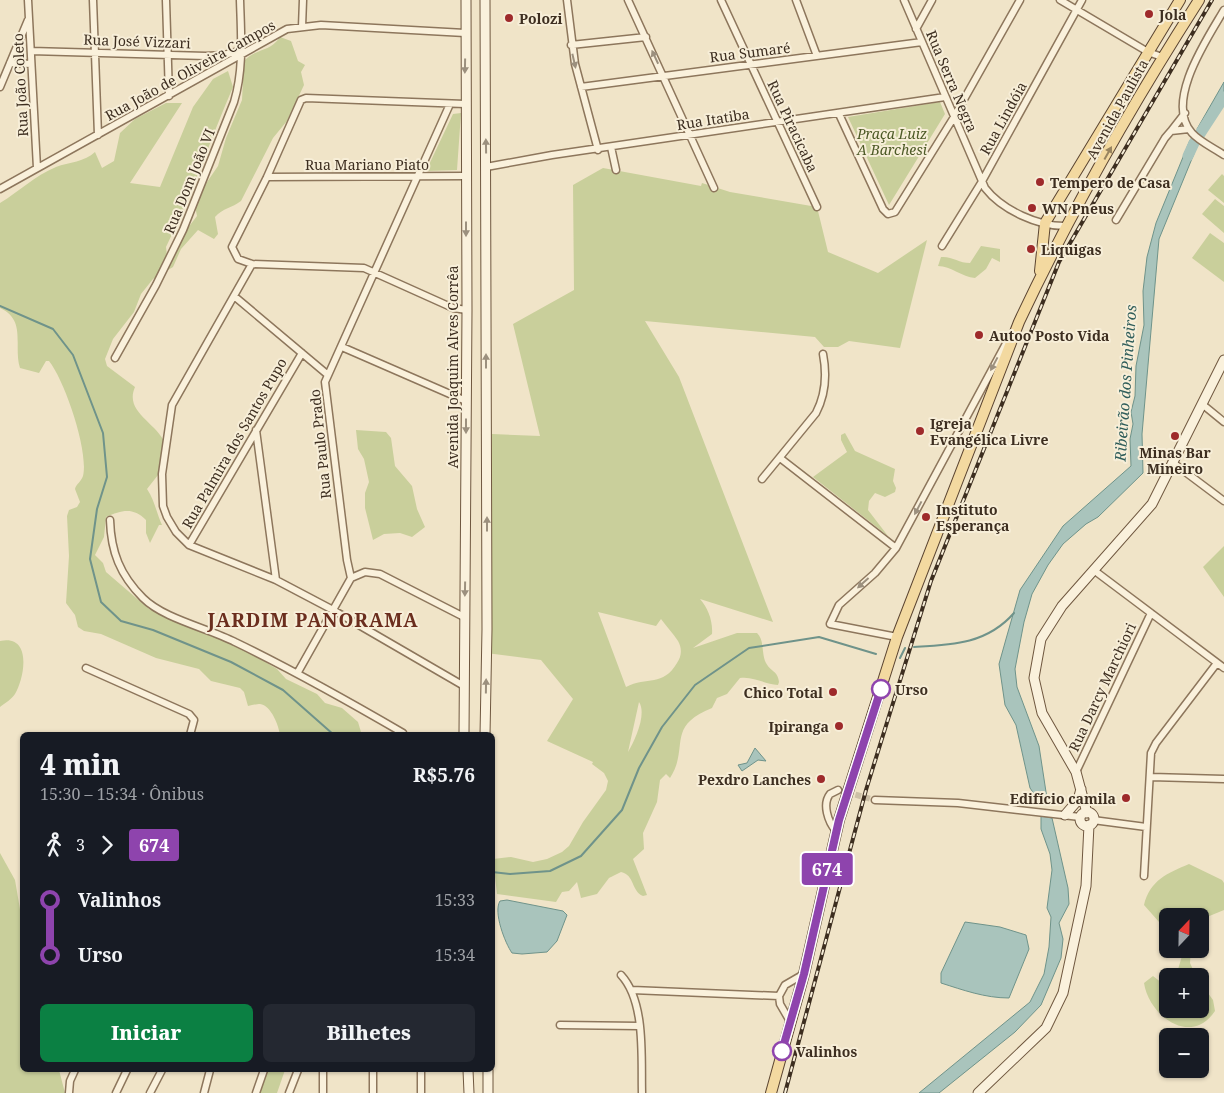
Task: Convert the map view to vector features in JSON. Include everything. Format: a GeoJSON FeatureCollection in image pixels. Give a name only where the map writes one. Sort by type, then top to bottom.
{"type":"FeatureCollection","features":[{"type":"Feature","properties":{"kind":"main road","name":"Avenida Joaquim Alves Corrêa"},"geometry":{"type":"LineString","coordinates":[[464,732],[467,310],[466,0]]}},
{"type":"Feature","properties":{"kind":"main road"},"geometry":{"type":"LineString","coordinates":[[485,0],[487,629],[485,732]]}},
{"type":"Feature","properties":{"kind":"main road","name":"Avenida Paulista"},"geometry":{"type":"LineString","coordinates":[[1040,275],[1044,223],[1180,0]]}},
{"type":"Feature","properties":{"kind":"main road","name":"Avenida Paulista"},"geometry":{"type":"LineString","coordinates":[[1040,275],[1162,57],[1199,0]]}},
{"type":"Feature","properties":{"kind":"main road"},"geometry":{"type":"LineString","coordinates":[[771,1093],[804,974],[836,831],[897,637],[1019,322],[1040,275]]}},
{"type":"Feature","properties":{"kind":"main road"},"geometry":{"type":"LineString","coordinates":[[978,1093],[1046,1028],[1063,992],[1086,886],[1091,814],[1084,815],[1081,787],[1076,772],[1042,714],[1034,678],[1041,639],[1054,617],[1145,514],[1224,360]]}},
{"type":"Feature","properties":{"kind":"main road"},"geometry":{"type":"LineString","coordinates":[[1066,815],[1078,800],[1081,787]]}},
{"type":"Feature","properties":{"kind":"main road"},"geometry":{"type":"LineString","coordinates":[[468,1072],[469,1093]]}},
{"type":"Feature","properties":{"kind":"main road"},"geometry":{"type":"LineString","coordinates":[[488,1072],[488,1093]]}},
{"type":"Feature","properties":{"kind":"street","name":"Rua João Coleto"},"geometry":{"type":"LineString","coordinates":[[28,0],[37,168]]}},
{"type":"Feature","properties":{"kind":"street"},"geometry":{"type":"LineString","coordinates":[[94,0],[98,135]]}},
{"type":"Feature","properties":{"kind":"street"},"geometry":{"type":"LineString","coordinates":[[166,0],[169,96]]}},
{"type":"Feature","properties":{"kind":"street","name":"Rua Dom João VI"},"geometry":{"type":"LineString","coordinates":[[115,358],[156,285],[183,230],[234,102],[238,89],[242,53],[240,0]]}},
{"type":"Feature","properties":{"kind":"street"},"geometry":{"type":"LineString","coordinates":[[302,26],[303,0]]}},
{"type":"Feature","properties":{"kind":"street"},"geometry":{"type":"LineString","coordinates":[[567,0],[571,45],[598,150]]}},
{"type":"Feature","properties":{"kind":"street"},"geometry":{"type":"LineString","coordinates":[[628,0],[714,188]]}},
{"type":"Feature","properties":{"kind":"street","name":"Rua Piracicaba"},"geometry":{"type":"LineString","coordinates":[[721,0],[817,207]]}},
{"type":"Feature","properties":{"kind":"street"},"geometry":{"type":"LineString","coordinates":[[796,0],[817,56]]}},
{"type":"Feature","properties":{"kind":"street","name":"Rua Serra Negra"},"geometry":{"type":"LineString","coordinates":[[904,0],[981,183],[994,200],[1021,214],[1044,223],[1068,226]]}},
{"type":"Feature","properties":{"kind":"street"},"geometry":{"type":"LineString","coordinates":[[916,28],[932,0]]}},
{"type":"Feature","properties":{"kind":"street"},"geometry":{"type":"LineString","coordinates":[[839,114],[886,212],[895,212],[954,117],[1020,0]]}},
{"type":"Feature","properties":{"kind":"street"},"geometry":{"type":"LineString","coordinates":[[1060,0],[1148,52],[1162,57]]}},
{"type":"Feature","properties":{"kind":"street","name":"Rua Lindóia"},"geometry":{"type":"LineString","coordinates":[[942,246],[981,183],[1082,0]]}},
{"type":"Feature","properties":{"kind":"street"},"geometry":{"type":"LineString","coordinates":[[1191,132],[1182,99],[1192,69],[1224,10]]}},
{"type":"Feature","properties":{"kind":"street"},"geometry":{"type":"LineString","coordinates":[[0,87],[29,19]]}},
{"type":"Feature","properties":{"kind":"street","name":"Rua João de Oliveira Campos"},"geometry":{"type":"LineString","coordinates":[[0,189],[287,29],[320,25],[466,33]]}},
{"type":"Feature","properties":{"kind":"street"},"geometry":{"type":"LineString","coordinates":[[571,45],[646,37]]}},
{"type":"Feature","properties":{"kind":"street","name":"Rua Sumaré"},"geometry":{"type":"LineString","coordinates":[[581,87],[922,42]]}},
{"type":"Feature","properties":{"kind":"street","name":"Rua José Vizzari"},"geometry":{"type":"LineString","coordinates":[[31,51],[168,55],[224,55],[242,53]]}},
{"type":"Feature","properties":{"kind":"street"},"geometry":{"type":"LineString","coordinates":[[10,63],[31,64]]}},
{"type":"Feature","properties":{"kind":"street","name":"Rua Itatiba"},"geometry":{"type":"LineString","coordinates":[[486,167],[552,155],[598,150],[945,97]]}},
{"type":"Feature","properties":{"kind":"street"},"geometry":{"type":"LineString","coordinates":[[465,104],[306,98],[301,100],[267,177],[233,243],[233,252],[238,259],[252,264],[356,268],[375,273],[453,308],[467,310]]}},
{"type":"Feature","properties":{"kind":"street","name":"Rua Paulo Prado"},"geometry":{"type":"LineString","coordinates":[[352,578],[347,560],[325,382],[450,104]]}},
{"type":"Feature","properties":{"kind":"street"},"geometry":{"type":"LineString","coordinates":[[1116,220],[1141,175],[1185,112]]}},
{"type":"Feature","properties":{"kind":"street"},"geometry":{"type":"LineString","coordinates":[[1171,131],[1191,132],[1224,154]]}},
{"type":"Feature","properties":{"kind":"street"},"geometry":{"type":"LineString","coordinates":[[611,147],[616,170]]}},
{"type":"Feature","properties":{"kind":"street","name":"Rua Mariano Piato"},"geometry":{"type":"LineString","coordinates":[[267,177],[466,176]]}},
{"type":"Feature","properties":{"kind":"street"},"geometry":{"type":"LineString","coordinates":[[252,264],[171,411],[162,474],[163,506],[172,526],[189,545],[276,580],[333,610],[464,686]]}},
{"type":"Feature","properties":{"kind":"street"},"geometry":{"type":"LineString","coordinates":[[234,296],[328,374]]}},
{"type":"Feature","properties":{"kind":"street"},"geometry":{"type":"LineString","coordinates":[[897,637],[830,624],[839,605],[875,572],[896,548],[1000,353],[1019,322]]}},
{"type":"Feature","properties":{"kind":"street"},"geometry":{"type":"LineString","coordinates":[[342,347],[466,402]]}},
{"type":"Feature","properties":{"kind":"street","name":"Rua Palmira dos Santos Pupo"},"geometry":{"type":"LineString","coordinates":[[189,545],[302,353]]}},
{"type":"Feature","properties":{"kind":"street"},"geometry":{"type":"LineString","coordinates":[[762,479],[816,414],[822,401],[826,374],[823,354]]}},
{"type":"Feature","properties":{"kind":"street"},"geometry":{"type":"LineString","coordinates":[[1202,404],[1224,422]]}},
{"type":"Feature","properties":{"kind":"street"},"geometry":{"type":"LineString","coordinates":[[256,430],[276,580]]}},
{"type":"Feature","properties":{"kind":"street"},"geometry":{"type":"LineString","coordinates":[[780,458],[896,548]]}},
{"type":"Feature","properties":{"kind":"street"},"geometry":{"type":"LineString","coordinates":[[1172,462],[1224,501]]}},
{"type":"Feature","properties":{"kind":"street"},"geometry":{"type":"LineString","coordinates":[[110,520],[112,548],[116,561],[124,576],[144,599],[161,610],[212,630],[298,672],[401,732]]}},
{"type":"Feature","properties":{"kind":"street"},"geometry":{"type":"LineString","coordinates":[[1095,571],[1224,668]]}},
{"type":"Feature","properties":{"kind":"street"},"geometry":{"type":"LineString","coordinates":[[298,672],[352,578],[365,572],[380,574],[464,617]]}},
{"type":"Feature","properties":{"kind":"street","name":"Rua Darcy Marchiori"},"geometry":{"type":"LineString","coordinates":[[1076,772],[1151,613]]}},
{"type":"Feature","properties":{"kind":"street"},"geometry":{"type":"LineString","coordinates":[[1144,876],[1151,753],[1156,743],[1217,663]]}},
{"type":"Feature","properties":{"kind":"street"},"geometry":{"type":"LineString","coordinates":[[86,668],[189,714],[194,720],[191,732]]}},
{"type":"Feature","properties":{"kind":"street"},"geometry":{"type":"LineString","coordinates":[[1151,777],[1221,779],[1224,772]]}},
{"type":"Feature","properties":{"kind":"street"},"geometry":{"type":"LineString","coordinates":[[836,831],[831,825],[826,802],[830,794],[838,790]]}},
{"type":"Feature","properties":{"kind":"street"},"geometry":{"type":"LineString","coordinates":[[875,800],[958,803],[1066,815],[1084,815]]}},
{"type":"Feature","properties":{"kind":"street"},"geometry":{"type":"LineString","coordinates":[[1091,823],[1146,827]]}},
{"type":"Feature","properties":{"kind":"street"},"geometry":{"type":"LineString","coordinates":[[791,1024],[780,1004],[779,996],[785,985],[804,974]]}},
{"type":"Feature","properties":{"kind":"street"},"geometry":{"type":"LineString","coordinates":[[621,975],[632,990],[640,1026],[642,1093]]}},
{"type":"Feature","properties":{"kind":"street"},"geometry":{"type":"LineString","coordinates":[[632,990],[779,996]]}},
{"type":"Feature","properties":{"kind":"street"},"geometry":{"type":"LineString","coordinates":[[560,1025],[640,1026]]}},
{"type":"Feature","properties":{"kind":"street"},"geometry":{"type":"LineString","coordinates":[[69,1093],[70,1080],[74,1072]]}},
{"type":"Feature","properties":{"kind":"street"},"geometry":{"type":"LineString","coordinates":[[116,1093],[126,1072]]}},
{"type":"Feature","properties":{"kind":"street"},"geometry":{"type":"LineString","coordinates":[[150,1093],[161,1072]]}},
{"type":"Feature","properties":{"kind":"street"},"geometry":{"type":"LineString","coordinates":[[204,1093],[209,1072]]}},
{"type":"Feature","properties":{"kind":"street"},"geometry":{"type":"LineString","coordinates":[[256,1093],[263,1072]]}},
{"type":"Feature","properties":{"kind":"street"},"geometry":{"type":"LineString","coordinates":[[289,1093],[297,1072]]}},
{"type":"Feature","properties":{"kind":"street"},"geometry":{"type":"LineString","coordinates":[[323,1072],[323,1093]]}},
{"type":"Feature","properties":{"kind":"street"},"geometry":{"type":"LineString","coordinates":[[372,1072],[373,1093]]}},
{"type":"Feature","properties":{"kind":"street"},"geometry":{"type":"LineString","coordinates":[[421,1072],[421,1093]]}},
{"type":"Feature","properties":{"kind":"green space"},"geometry":{"type":"Polygon","coordinates":[[[280,37],[291,41],[298,61],[305,65],[301,72],[304,85],[287,121],[273,138],[241,201],[215,217],[218,234],[214,239],[198,230],[181,249],[173,267],[153,279],[141,294],[134,312],[113,339],[105,359],[107,366],[135,387],[133,396],[137,410],[165,443],[158,475],[147,489],[162,525],[159,525],[150,543],[146,533],[146,520],[137,513],[122,511],[106,517],[104,537],[95,555],[103,563],[106,572],[149,609],[232,642],[277,669],[286,679],[317,694],[325,703],[342,708],[358,722],[361,732],[279,732],[268,708],[260,704],[248,706],[244,692],[240,688],[211,681],[199,669],[156,658],[101,634],[84,631],[78,627],[75,615],[66,603],[69,556],[67,516],[69,510],[77,507],[80,502],[75,489],[83,476],[84,465],[79,434],[62,384],[49,361],[46,361],[39,373],[20,368],[18,360],[18,334],[14,319],[0,308],[0,203],[48,171],[61,165],[82,160],[95,152],[102,168],[114,161],[120,133],[135,119],[166,103],[182,103],[130,183],[160,187],[193,107],[213,79],[228,71],[233,87],[184,208],[166,247],[167,256],[175,254],[187,229],[197,216],[194,201],[218,166],[226,138],[242,100],[244,61],[276,42],[280,37]]]}},
{"type":"Feature","properties":{"kind":"green space","name":"Praça Luiz A Barchesi"},"geometry":{"type":"Polygon","coordinates":[[[940,102],[945,114],[889,205],[848,117],[940,102]]]}},
{"type":"Feature","properties":{"kind":"green space"},"geometry":{"type":"Polygon","coordinates":[[[461,113],[457,170],[426,171],[453,114],[461,113]]]}},
{"type":"Feature","properties":{"kind":"green space"},"geometry":{"type":"Polygon","coordinates":[[[603,168],[701,186],[702,183],[730,192],[817,207],[828,252],[878,273],[927,240],[900,348],[849,341],[838,347],[824,347],[815,337],[645,321],[679,377],[773,622],[700,599],[709,615],[712,624],[712,634],[693,648],[737,633],[757,633],[761,640],[766,663],[776,674],[779,682],[778,685],[749,678],[740,678],[727,694],[717,698],[712,708],[698,715],[683,730],[676,767],[670,778],[666,774],[660,780],[657,802],[643,833],[644,849],[633,859],[647,895],[639,894],[629,876],[621,872],[609,878],[597,894],[581,898],[577,882],[569,891],[562,892],[556,902],[497,894],[495,859],[511,857],[533,862],[547,859],[562,852],[569,846],[583,822],[606,790],[608,781],[604,773],[592,764],[593,762],[547,741],[573,699],[541,660],[486,653],[492,434],[540,436],[513,324],[574,290],[573,185],[603,168]],[[598,612],[626,687],[666,675],[680,658],[680,646],[676,638],[661,619],[656,626],[598,612]],[[639,702],[628,752],[637,734],[641,720],[639,702]]]}},
{"type":"Feature","properties":{"kind":"green space"},"geometry":{"type":"Polygon","coordinates":[[[1222,174],[1224,176],[1224,203],[1208,190],[1222,174]]]}},
{"type":"Feature","properties":{"kind":"green space"},"geometry":{"type":"Polygon","coordinates":[[[1215,199],[1224,206],[1224,233],[1202,214],[1215,199]]]}},
{"type":"Feature","properties":{"kind":"green space"},"geometry":{"type":"Polygon","coordinates":[[[1210,233],[1224,243],[1224,282],[1192,258],[1210,233]]]}},
{"type":"Feature","properties":{"kind":"green space"},"geometry":{"type":"Polygon","coordinates":[[[981,246],[1000,249],[1000,262],[992,258],[986,269],[975,278],[943,266],[938,266],[941,257],[970,263],[981,246]]]}},
{"type":"Feature","properties":{"kind":"green space"},"geometry":{"type":"Polygon","coordinates":[[[356,430],[386,432],[391,438],[395,466],[412,486],[417,509],[425,527],[412,537],[400,533],[384,534],[373,540],[365,508],[365,493],[369,482],[364,459],[358,449],[356,430]]]}},
{"type":"Feature","properties":{"kind":"green space"},"geometry":{"type":"Polygon","coordinates":[[[845,433],[855,451],[895,469],[893,481],[896,488],[895,492],[885,497],[875,493],[869,501],[868,510],[888,536],[813,477],[847,452],[841,440],[841,435],[845,433]]]}},
{"type":"Feature","properties":{"kind":"green space"},"geometry":{"type":"Polygon","coordinates":[[[1224,546],[1224,597],[1203,567],[1224,546]]]}},
{"type":"Feature","properties":{"kind":"green space"},"geometry":{"type":"Polygon","coordinates":[[[0,641],[10,641],[17,644],[23,658],[23,668],[19,687],[15,694],[0,707],[0,641]]]}},
{"type":"Feature","properties":{"kind":"green space"},"geometry":{"type":"Polygon","coordinates":[[[0,853],[15,880],[20,909],[20,1072],[60,1072],[65,1093],[0,1093],[0,853]]]}},
{"type":"Feature","properties":{"kind":"green space"},"geometry":{"type":"Polygon","coordinates":[[[1189,864],[1222,880],[1224,883],[1224,910],[1209,916],[1209,908],[1159,908],[1159,922],[1144,905],[1155,883],[1189,864]]]}},
{"type":"Feature","properties":{"kind":"green space"},"geometry":{"type":"Polygon","coordinates":[[[1181,958],[1190,958],[1192,968],[1178,968],[1181,958]]]}},
{"type":"Feature","properties":{"kind":"green space"},"geometry":{"type":"Polygon","coordinates":[[[1153,976],[1159,981],[1159,1012],[1148,995],[1144,983],[1153,976]]]}},
{"type":"Feature","properties":{"kind":"green space"},"geometry":{"type":"Polygon","coordinates":[[[1209,994],[1213,1000],[1215,1011],[1209,1017],[1209,994]]]}},
{"type":"Feature","properties":{"kind":"green space"},"geometry":{"type":"Polygon","coordinates":[[[1165,1018],[1208,1018],[1194,1026],[1183,1027],[1165,1018]]]}},
{"type":"Feature","properties":{"kind":"green space"},"geometry":{"type":"Polygon","coordinates":[[[267,1072],[284,1072],[277,1093],[258,1093],[267,1072]]]}},
{"type":"Feature","properties":{"kind":"water"},"geometry":{"type":"Polygon","coordinates":[[[1224,82],[1224,100],[1203,136],[1197,129],[1224,82]]]}},
{"type":"Feature","properties":{"kind":"water"},"geometry":{"type":"Polygon","coordinates":[[[1190,140],[1198,144],[1159,239],[1142,434],[1143,473],[1098,517],[1086,524],[1063,544],[1048,565],[1032,594],[1024,622],[1015,669],[1017,687],[1039,746],[1048,805],[1035,803],[1037,798],[1030,788],[1016,725],[1005,705],[999,664],[1020,590],[1063,526],[1131,466],[1130,439],[1133,424],[1131,412],[1135,396],[1136,366],[1144,325],[1143,291],[1147,257],[1156,223],[1190,140]]]}},
{"type":"Feature","properties":{"kind":"water"},"geometry":{"type":"Polygon","coordinates":[[[755,748],[766,761],[758,760],[742,771],[738,765],[747,763],[755,748]]]}},
{"type":"Feature","properties":{"kind":"water"},"geometry":{"type":"Polygon","coordinates":[[[1041,816],[1052,818],[1068,888],[1069,904],[1059,923],[1063,939],[1061,958],[1041,1005],[1015,1032],[939,1093],[919,1093],[1030,1002],[1044,974],[1049,947],[1051,917],[1047,908],[1052,870],[1050,854],[1041,829],[1041,816]]]}},
{"type":"Feature","properties":{"kind":"water"},"geometry":{"type":"Polygon","coordinates":[[[507,900],[563,911],[567,915],[557,941],[547,952],[512,953],[503,935],[498,912],[500,901],[507,900]]]}},
{"type":"Feature","properties":{"kind":"water"},"geometry":{"type":"Polygon","coordinates":[[[965,922],[1000,927],[1026,935],[1029,949],[1009,998],[983,995],[941,983],[941,973],[965,922]]]}},
{"type":"Feature","properties":{"kind":"waterway","name":"Ribeirão dos Pinheiros"},"geometry":{"type":"LineString","coordinates":[[1188,156],[1194,143],[1224,97]]}},
{"type":"Feature","properties":{"kind":"waterway"},"geometry":{"type":"LineString","coordinates":[[0,306],[53,329],[73,355],[103,433],[107,477],[97,509],[90,559],[101,602],[121,621],[153,630],[231,662],[283,690],[331,732]]}},
{"type":"Feature","properties":{"kind":"waterway"},"geometry":{"type":"LineString","coordinates":[[914,647],[955,644],[981,637],[1004,623],[1014,613]]}},
{"type":"Feature","properties":{"kind":"waterway"},"geometry":{"type":"LineString","coordinates":[[495,872],[510,874],[550,871],[581,856],[622,810],[639,768],[662,727],[695,685],[749,648],[819,637],[876,654]]}},
{"type":"Feature","properties":{"kind":"waterway"},"geometry":{"type":"LineString","coordinates":[[900,658],[905,648]]}},
{"type":"Feature","properties":{"kind":"tunnel"},"geometry":{"type":"LineString","coordinates":[[838,790],[875,800]]}},
{"type":"Feature","properties":{"kind":"railway"},"geometry":{"type":"LineString","coordinates":[[785,1093],[866,790],[931,581],[1059,262],[1212,0]]}},
{"type":"Feature","properties":{"kind":"bus line","name":"674"},"geometry":{"type":"LineString","coordinates":[[782,1051],[804,974],[839,820],[881,689]]}},
{"type":"Feature","properties":{"kind":"place","name":"Jola"},"geometry":{"type":"Point","coordinates":[1149,14]}},
{"type":"Feature","properties":{"kind":"place","name":"Polozi"},"geometry":{"type":"Point","coordinates":[509,18]}},
{"type":"Feature","properties":{"kind":"place","name":"Tempero de Casa"},"geometry":{"type":"Point","coordinates":[1040,182]}},
{"type":"Feature","properties":{"kind":"place","name":"WN Pneus"},"geometry":{"type":"Point","coordinates":[1032,208]}},
{"type":"Feature","properties":{"kind":"place","name":"Liquigas"},"geometry":{"type":"Point","coordinates":[1031,249]}},
{"type":"Feature","properties":{"kind":"place","name":"Autoo Posto Vida"},"geometry":{"type":"Point","coordinates":[979,335]}},
{"type":"Feature","properties":{"kind":"place","name":"Igreja Evangélica Livre"},"geometry":{"type":"Point","coordinates":[920,431]}},
{"type":"Feature","properties":{"kind":"place","name":"Minas Bar Mineiro"},"geometry":{"type":"Point","coordinates":[1175,436]}},
{"type":"Feature","properties":{"kind":"place","name":"Instituto Esperança"},"geometry":{"type":"Point","coordinates":[926,517]}},
{"type":"Feature","properties":{"kind":"place","name":"Urso"},"geometry":{"type":"Point","coordinates":[881,689]}},
{"type":"Feature","properties":{"kind":"place","name":"Chico Total"},"geometry":{"type":"Point","coordinates":[833,692]}},
{"type":"Feature","properties":{"kind":"place","name":"Ipiranga"},"geometry":{"type":"Point","coordinates":[839,726]}},
{"type":"Feature","properties":{"kind":"place","name":"Pexdro Lanches"},"geometry":{"type":"Point","coordinates":[821,779]}},
{"type":"Feature","properties":{"kind":"place","name":"Edifício camila"},"geometry":{"type":"Point","coordinates":[1126,798]}},
{"type":"Feature","properties":{"kind":"place","name":"Valinhos"},"geometry":{"type":"Point","coordinates":[782,1051]}},
{"type":"Feature","properties":{"kind":"district","name":"JARDIM PANORAMA"},"geometry":{"type":"Point","coordinates":[313,620]}}]}
